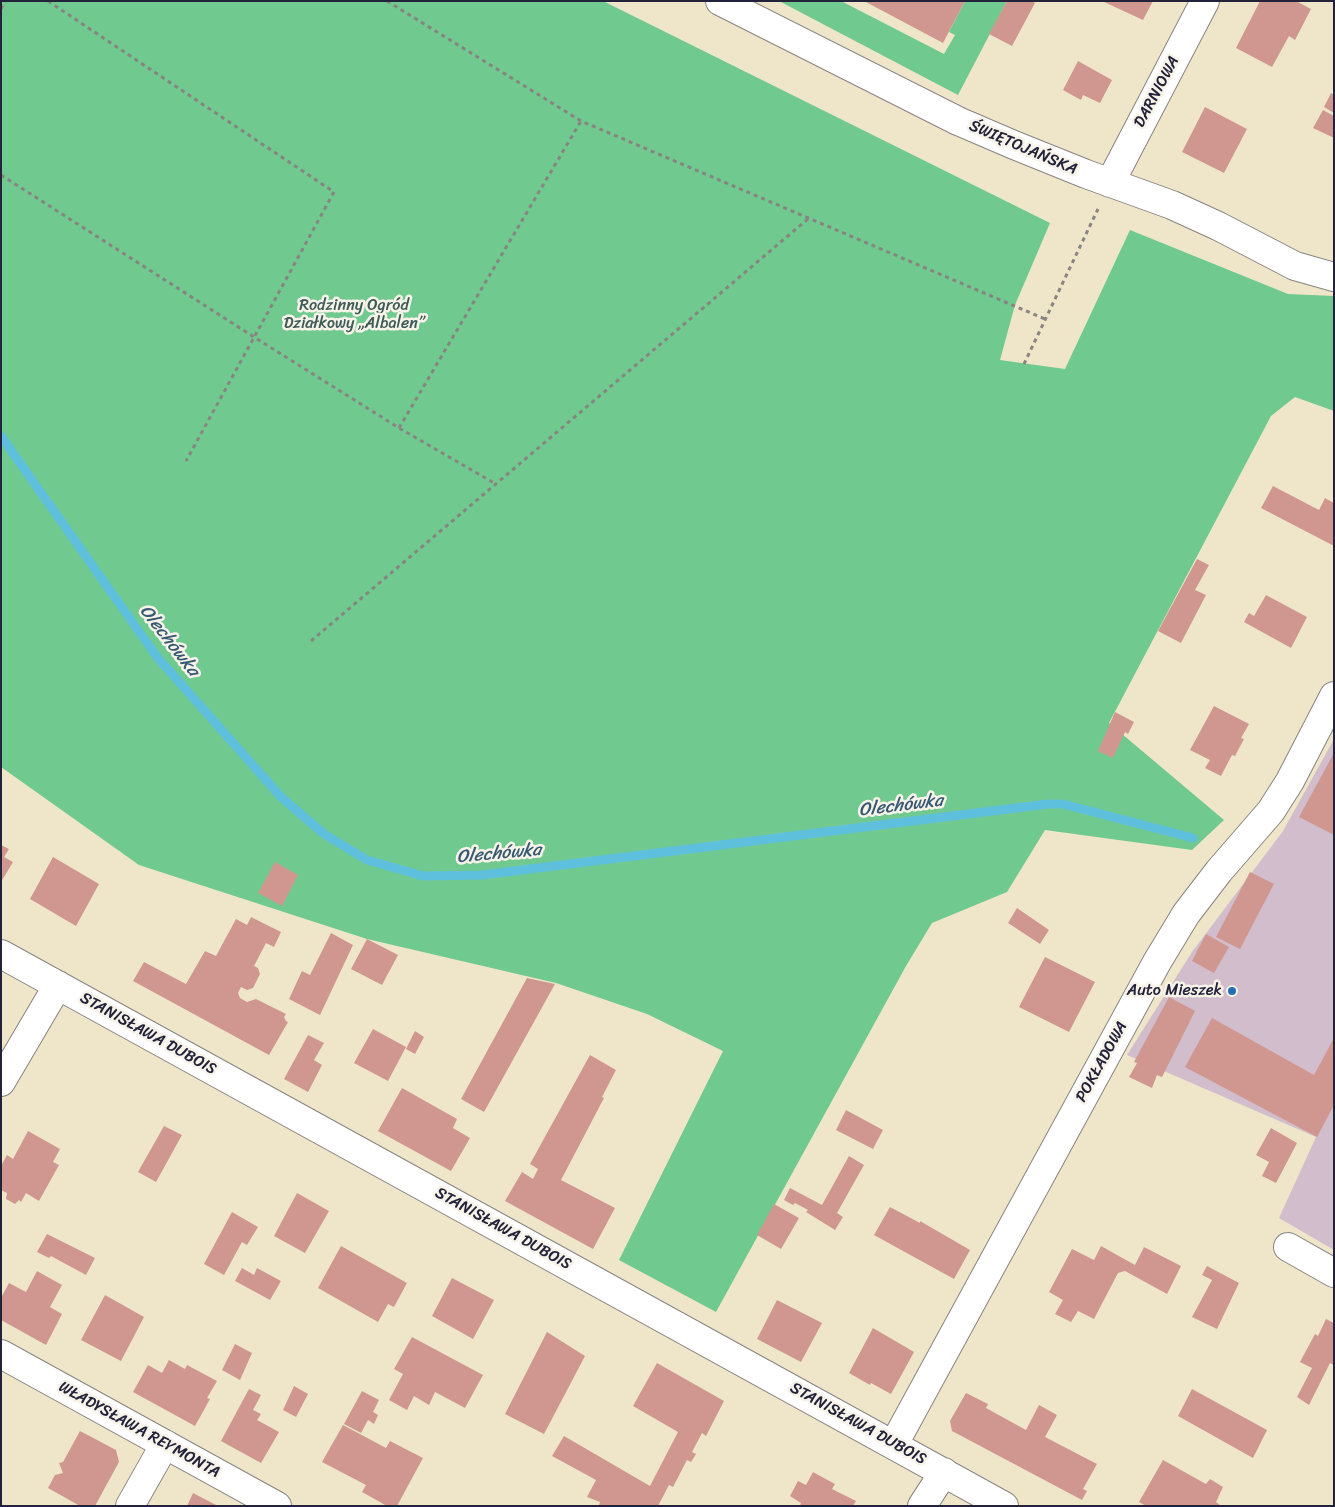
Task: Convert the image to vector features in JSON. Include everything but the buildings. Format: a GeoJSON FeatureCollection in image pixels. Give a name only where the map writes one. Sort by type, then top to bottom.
{"type":"FeatureCollection","features":[{"type":"Feature","properties":{"kind":"street","name":"ŚWIĘTOJAŃSKA"},"geometry":{"type":"LineString","coordinates":[[720,1],[958,121],[1014,146],[1110,184],[1179,208],[1295,266],[1334,277]]}},
{"type":"Feature","properties":{"kind":"street","name":"DARNIOWA"},"geometry":{"type":"LineString","coordinates":[[1110,184],[1205,1]]}},
{"type":"Feature","properties":{"kind":"street","name":"POKŁADOWA"},"geometry":{"type":"LineString","coordinates":[[894,1444],[1157,962],[1186,914],[1219,871],[1271,811],[1290,782],[1334,696]]}},
{"type":"Feature","properties":{"kind":"street","name":"STANISŁAWA DUBOIS"},"geometry":{"type":"LineString","coordinates":[[1,954],[1004,1506]]}},
{"type":"Feature","properties":{"kind":"street"},"geometry":{"type":"LineString","coordinates":[[1,1082],[58,985]]}},
{"type":"Feature","properties":{"kind":"street"},"geometry":{"type":"LineString","coordinates":[[1288,1247],[1334,1273]]}},
{"type":"Feature","properties":{"kind":"street","name":"WŁADYSŁAWA REYMONTA"},"geometry":{"type":"LineString","coordinates":[[1,1354],[277,1506]]}},
{"type":"Feature","properties":{"kind":"street"},"geometry":{"type":"LineString","coordinates":[[130,1506],[165,1444]]}},
{"type":"Feature","properties":{"kind":"street"},"geometry":{"type":"LineString","coordinates":[[922,1506],[944,1472]]}},
{"type":"Feature","properties":{"kind":"path"},"geometry":{"type":"LineString","coordinates":[[1,9],[5,1]]}},
{"type":"Feature","properties":{"kind":"path"},"geometry":{"type":"LineString","coordinates":[[48,1],[334,192],[186,461]]}},
{"type":"Feature","properties":{"kind":"path"},"geometry":{"type":"LineString","coordinates":[[387,1],[581,121],[1045,319]]}},
{"type":"Feature","properties":{"kind":"path"},"geometry":{"type":"LineString","coordinates":[[399,428],[581,121]]}},
{"type":"Feature","properties":{"kind":"path"},"geometry":{"type":"LineString","coordinates":[[1,175],[399,428],[496,484]]}},
{"type":"Feature","properties":{"kind":"path"},"geometry":{"type":"LineString","coordinates":[[1024,364],[1110,184]]}},
{"type":"Feature","properties":{"kind":"path"},"geometry":{"type":"LineString","coordinates":[[311,641],[809,218]]}},
{"type":"Feature","properties":{"kind":"shaded area"},"geometry":{"type":"Polygon","coordinates":[[[1334,739],[1334,1250],[1279,1218],[1316,1137],[1127,1055],[1192,952],[1283,831],[1334,739]]]}},
{"type":"Feature","properties":{"kind":"green space","name":"Rodzinny Ogród Działkowy „Albalen”"},"geometry":{"type":"Polygon","coordinates":[[[1,1],[603,1],[1050,223],[1015,305],[1000,360],[1065,369],[1130,230],[1288,294],[1334,296],[1334,411],[1295,397],[1271,416],[1109,723],[1224,820],[1192,850],[1045,830],[1007,892],[932,923],[906,966],[716,1312],[619,1260],[723,1051],[647,1014],[556,983],[367,939],[139,865],[1,767],[1,1]]]}},
{"type":"Feature","properties":{"kind":"green space"},"geometry":{"type":"Polygon","coordinates":[[[779,1],[841,1],[944,54],[955,35],[949,32],[965,1],[1007,1],[958,95],[779,1]]]}},
{"type":"Feature","properties":{"kind":"waterway","name":"Olechówka"},"geometry":{"type":"LineString","coordinates":[[1,436],[157,657],[281,797],[324,834],[367,860],[423,876],[482,875],[1048,804],[1063,804],[1193,838]]}},
{"type":"Feature","properties":{"kind":"place","name":"Auto Mieszek"},"geometry":{"type":"Point","coordinates":[1232,991]}}]}
